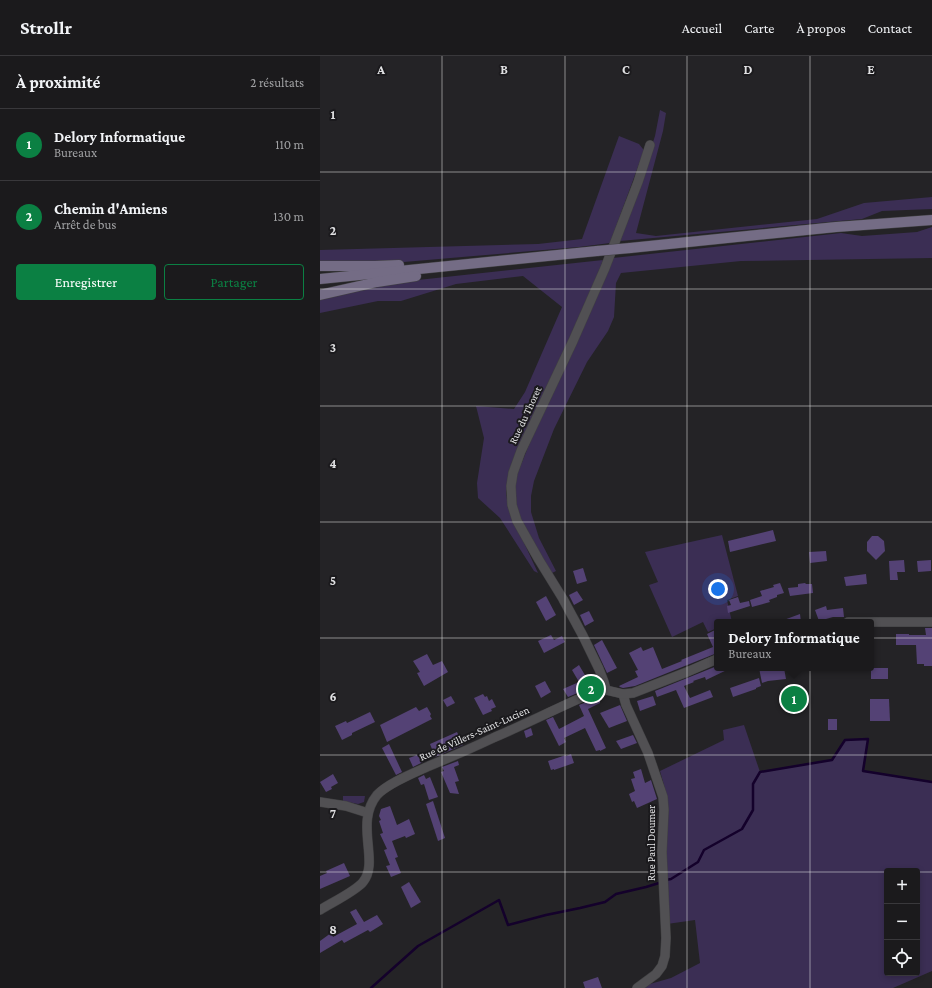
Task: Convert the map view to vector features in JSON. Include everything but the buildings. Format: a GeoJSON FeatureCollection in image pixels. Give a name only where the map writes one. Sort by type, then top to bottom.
{"type":"FeatureCollection","features":[{"type":"Feature","properties":{"kind":"main road"},"geometry":{"type":"LineString","coordinates":[[320,279],[836,227],[932,220]]}},
{"type":"Feature","properties":{"kind":"main road"},"geometry":{"type":"LineString","coordinates":[[320,266],[375,266],[444,262],[491,262]]}},
{"type":"Feature","properties":{"kind":"main road"},"geometry":{"type":"LineString","coordinates":[[320,295],[377,282],[440,273],[491,262]]}},
{"type":"Feature","properties":{"kind":"street","name":"Rue du Thoret"},"geometry":{"type":"LineString","coordinates":[[606,690],[603,676],[583,636],[517,521],[510,499],[511,486],[513,473],[523,447],[573,341],[605,268],[635,190],[650,145]]}},
{"type":"Feature","properties":{"kind":"street"},"geometry":{"type":"LineString","coordinates":[[874,622],[932,622]]}},
{"type":"Feature","properties":{"kind":"street","name":"Rue de Villers-Saint-Lucien"},"geometry":{"type":"LineString","coordinates":[[320,910],[359,886],[366,879],[369,864],[366,825],[368,813],[372,802],[378,794],[387,787],[588,694],[606,690],[629,694],[714,660]]}},
{"type":"Feature","properties":{"kind":"street","name":"Rue Paul Doumer"},"geometry":{"type":"LineString","coordinates":[[623,694],[626,705],[648,753],[664,803],[662,852],[666,938],[665,956],[662,966],[656,974],[637,988]]}},
{"type":"Feature","properties":{"kind":"street"},"geometry":{"type":"LineString","coordinates":[[320,802],[346,806],[368,813]]}},
{"type":"Feature","properties":{"kind":"shaded area"},"geometry":{"type":"Polygon","coordinates":[[[660,110],[666,113],[663,131],[636,233],[656,236],[817,219],[864,203],[932,197],[932,209],[882,211],[862,219],[620,241],[655,136],[660,110]]]}},
{"type":"Feature","properties":{"kind":"shaded area"},"geometry":{"type":"Polygon","coordinates":[[[619,136],[639,144],[643,149],[643,153],[610,243],[404,262],[320,262],[320,250],[538,244],[582,239],[619,136]]]}},
{"type":"Feature","properties":{"kind":"shaded area"},"geometry":{"type":"Polygon","coordinates":[[[932,227],[932,258],[741,261],[621,273],[616,283],[614,317],[608,331],[587,362],[554,429],[534,481],[531,496],[531,512],[539,538],[556,571],[550,574],[522,523],[517,509],[513,495],[516,477],[539,420],[613,258],[841,233],[862,236],[917,232],[932,227]]]}},
{"type":"Feature","properties":{"kind":"shaded area"},"geometry":{"type":"Polygon","coordinates":[[[603,260],[592,291],[509,477],[506,492],[508,508],[538,573],[534,571],[500,518],[478,498],[477,483],[484,438],[476,406],[514,409],[525,392],[562,307],[523,276],[456,284],[401,301],[378,301],[320,313],[320,298],[381,284],[603,260]]]}},
{"type":"Feature","properties":{"kind":"shaded area"},"geometry":{"type":"Polygon","coordinates":[[[722,535],[738,596],[727,600],[731,619],[714,619],[714,629],[708,632],[703,622],[672,637],[649,585],[658,582],[645,552],[722,535]]]}},
{"type":"Feature","properties":{"kind":"shaded area"},"geometry":{"type":"Polygon","coordinates":[[[744,725],[760,772],[832,760],[845,740],[868,739],[863,771],[932,782],[932,971],[893,988],[636,988],[671,978],[700,963],[695,920],[667,924],[667,796],[660,771],[724,740],[723,730],[744,725]]]}},
{"type":"Feature","properties":{"kind":"shaded area"},"geometry":{"type":"Polygon","coordinates":[[[343,796],[365,796],[364,802],[358,804],[343,801],[343,796]]]}},
{"type":"Feature","properties":{"kind":"waterway"},"geometry":{"type":"LineString","coordinates":[[666,880],[671,879],[698,862],[704,850],[742,829],[753,810],[753,784],[760,772],[832,760],[845,740],[868,739],[863,771],[932,782]]}},
{"type":"Feature","properties":{"kind":"waterway"},"geometry":{"type":"LineString","coordinates":[[371,988],[418,946],[499,900],[508,925],[605,902],[616,894],[659,883]]}},
{"type":"Feature","properties":{"kind":"place","name":"Chemin d'Amiens"},"geometry":{"type":"Point","coordinates":[591,689]}},
{"type":"Feature","properties":{"kind":"place","name":"Delory Informatique"},"geometry":{"type":"Point","coordinates":[794,699]}}]}
